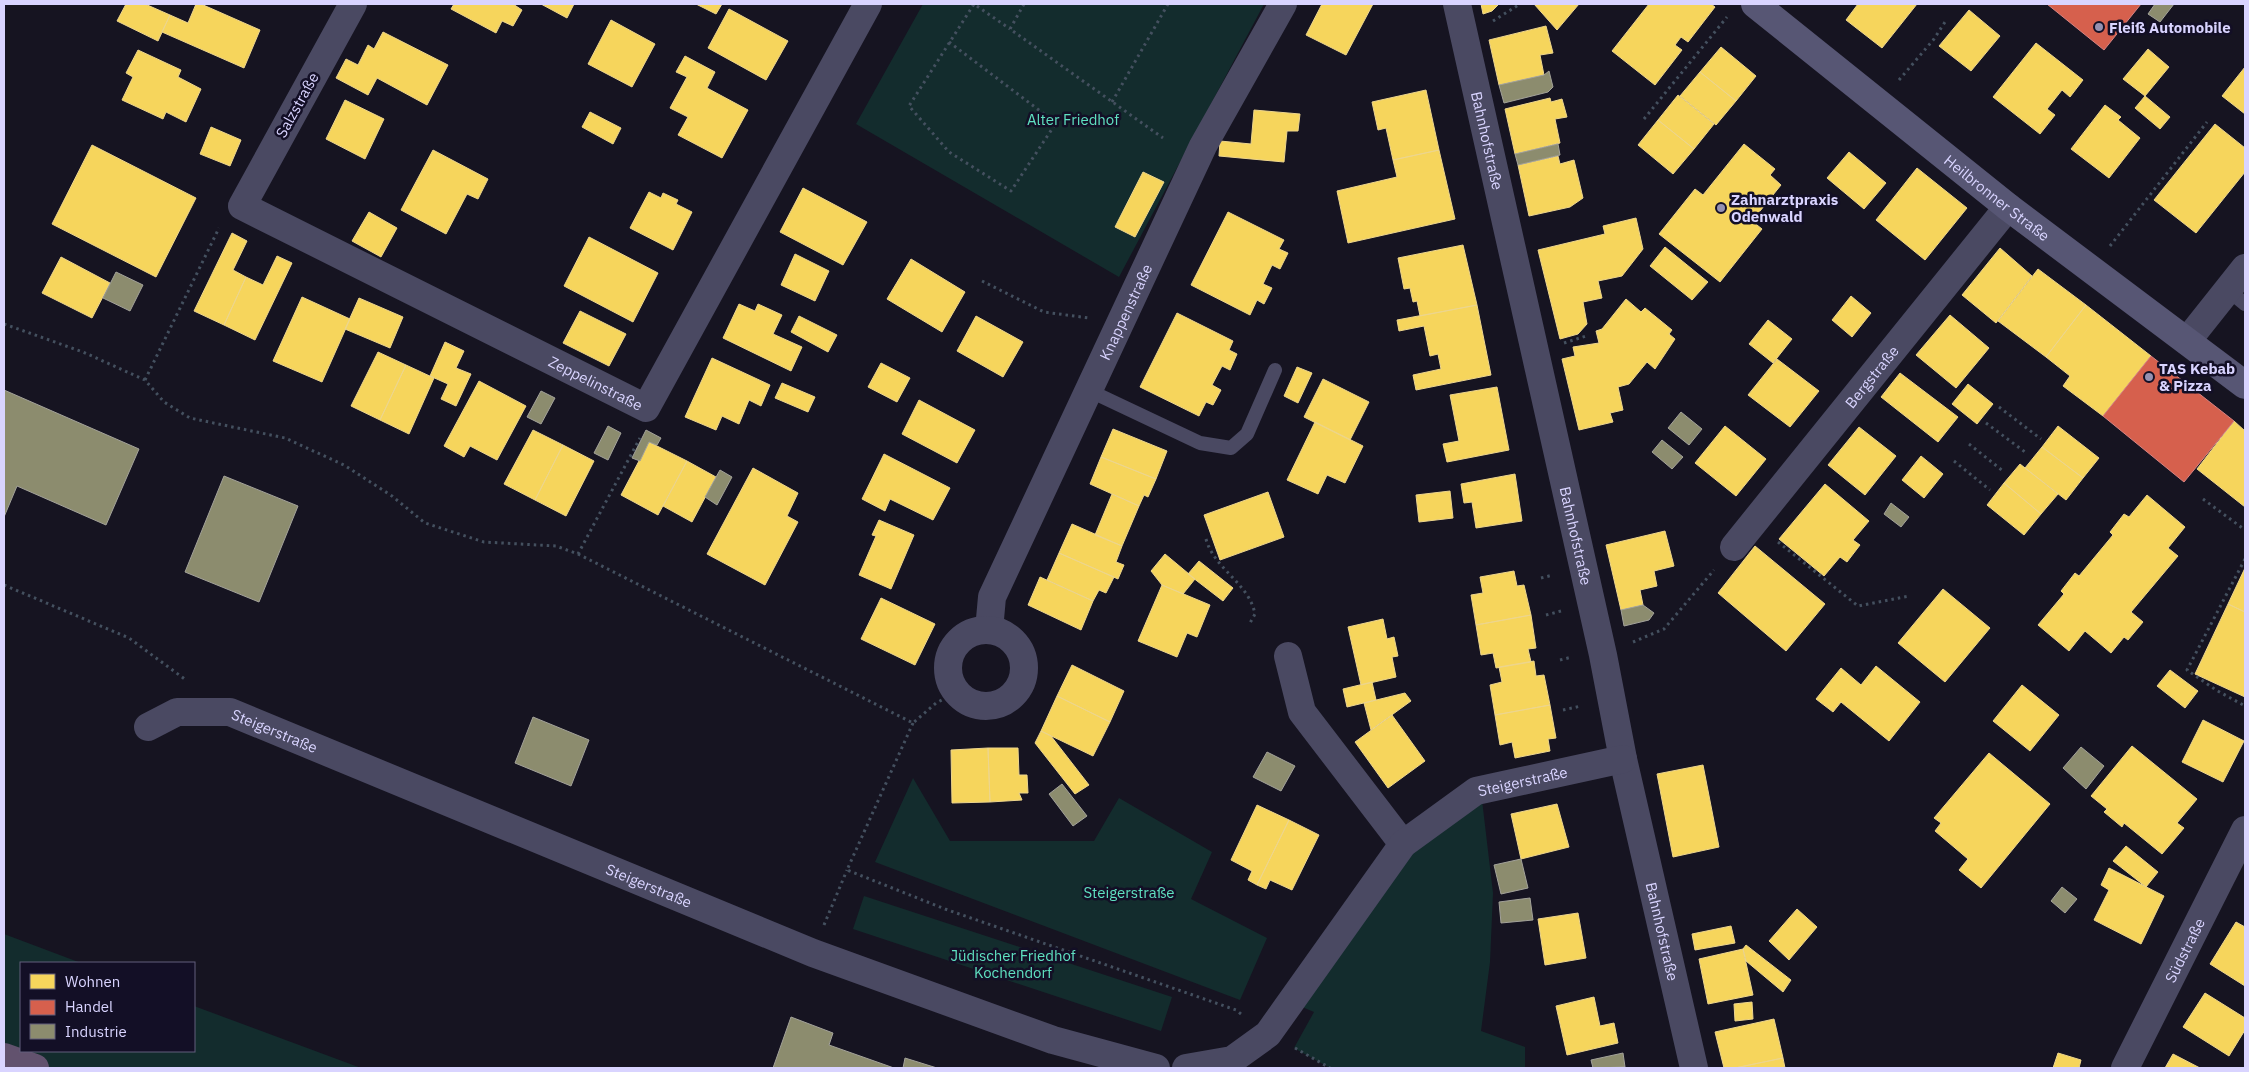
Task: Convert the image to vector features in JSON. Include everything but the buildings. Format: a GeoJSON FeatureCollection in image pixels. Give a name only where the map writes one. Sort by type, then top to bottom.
{"type":"FeatureCollection","features":[{"type":"Feature","properties":{"kind":"highway"},"geometry":{"type":"LineString","coordinates":[[4,1058],[35,1068]]}},
{"type":"Feature","properties":{"kind":"main road","name":"Heilbronner Straße"},"geometry":{"type":"LineString","coordinates":[[1743,8],[1879,103],[2008,207],[2245,385]]}},
{"type":"Feature","properties":{"kind":"street","name":"Salzstraße"},"geometry":{"type":"LineString","coordinates":[[242,206],[353,4]]}},
{"type":"Feature","properties":{"kind":"street","name":"Zeppelinstraße"},"geometry":{"type":"LineString","coordinates":[[242,206],[646,408],[868,4]]}},
{"type":"Feature","properties":{"kind":"street","name":"Knappenstraße"},"geometry":{"type":"LineString","coordinates":[[989,630],[992,597],[1122,324],[1203,146],[1283,4]]}},
{"type":"Feature","properties":{"kind":"street","name":"Bahnhofstraße"},"geometry":{"type":"LineString","coordinates":[[1457,4],[1603,655],[1623,759],[1694,1068]]}},
{"type":"Feature","properties":{"kind":"street","name":"Bergstraße"},"geometry":{"type":"LineString","coordinates":[[1734,547],[2008,207]]}},
{"type":"Feature","properties":{"kind":"street"},"geometry":{"type":"LineString","coordinates":[[2187,341],[2236,297],[2245,268]]}},
{"type":"Feature","properties":{"kind":"street"},"geometry":{"type":"LineString","coordinates":[[989,630],[1001,633],[1011,639],[1019,648],[1024,672],[1020,684],[1013,694],[1004,701],[992,705],[980,705],[969,701],[957,692],[952,684],[948,670],[949,658],[955,646],[970,634],[989,630]]}},
{"type":"Feature","properties":{"kind":"street"},"geometry":{"type":"LineString","coordinates":[[1288,656],[1302,712],[1403,844]]}},
{"type":"Feature","properties":{"kind":"street","name":"Steigerstraße"},"geometry":{"type":"LineString","coordinates":[[148,727],[177,712],[230,712],[813,953],[1053,1040],[1156,1068]]}},
{"type":"Feature","properties":{"kind":"street","name":"Steigerstraße"},"geometry":{"type":"LineString","coordinates":[[1186,1068],[1232,1060],[1268,1034],[1403,844],[1476,791],[1623,759]]}},
{"type":"Feature","properties":{"kind":"street","name":"Südstraße"},"geometry":{"type":"LineString","coordinates":[[2125,1068],[2245,830]]}},
{"type":"Feature","properties":{"kind":"lane"},"geometry":{"type":"LineString","coordinates":[[1090,392],[1200,443],[1231,448],[1247,434],[1275,370]]}},
{"type":"Feature","properties":{"kind":"path"},"geometry":{"type":"LineString","coordinates":[[949,42],[1056,123],[1011,191],[949,152],[909,106],[949,42],[974,4],[1163,138]]}},
{"type":"Feature","properties":{"kind":"path"},"geometry":{"type":"LineString","coordinates":[[1010,29],[1024,4]]}},
{"type":"Feature","properties":{"kind":"path"},"geometry":{"type":"LineString","coordinates":[[1112,102],[1168,4]]}},
{"type":"Feature","properties":{"kind":"path"},"geometry":{"type":"LineString","coordinates":[[1490,24],[1520,4]]}},
{"type":"Feature","properties":{"kind":"path"},"geometry":{"type":"LineString","coordinates":[[1644,119],[1743,8]]}},
{"type":"Feature","properties":{"kind":"path"},"geometry":{"type":"LineString","coordinates":[[1879,103],[1934,39],[1945,22]]}},
{"type":"Feature","properties":{"kind":"path"},"geometry":{"type":"LineString","coordinates":[[2091,270],[2207,122]]}},
{"type":"Feature","properties":{"kind":"path"},"geometry":{"type":"LineString","coordinates":[[145,380],[224,218],[242,206]]}},
{"type":"Feature","properties":{"kind":"path"},"geometry":{"type":"LineString","coordinates":[[982,281],[1044,312],[1122,324]]}},
{"type":"Feature","properties":{"kind":"path"},"geometry":{"type":"LineString","coordinates":[[4,324],[84,352],[117,370],[145,380],[164,402],[190,418],[285,438],[344,465],[392,496],[425,523],[484,542],[556,546],[578,554],[913,723]]}},
{"type":"Feature","properties":{"kind":"path"},"geometry":{"type":"LineString","coordinates":[[1564,343],[1586,336]]}},
{"type":"Feature","properties":{"kind":"path"},"geometry":{"type":"LineString","coordinates":[[1999,407],[2041,439]]}},
{"type":"Feature","properties":{"kind":"path"},"geometry":{"type":"LineString","coordinates":[[578,554],[649,422],[646,408]]}},
{"type":"Feature","properties":{"kind":"path"},"geometry":{"type":"LineString","coordinates":[[1986,423],[2025,452]]}},
{"type":"Feature","properties":{"kind":"path"},"geometry":{"type":"LineString","coordinates":[[1969,444],[2003,471]]}},
{"type":"Feature","properties":{"kind":"path"},"geometry":{"type":"LineString","coordinates":[[1954,461],[1990,490]]}},
{"type":"Feature","properties":{"kind":"path"},"geometry":{"type":"LineString","coordinates":[[2203,499],[2245,530]]}},
{"type":"Feature","properties":{"kind":"path"},"geometry":{"type":"LineString","coordinates":[[1754,523],[1858,606],[1909,596]]}},
{"type":"Feature","properties":{"kind":"path"},"geometry":{"type":"LineString","coordinates":[[1206,539],[1209,550],[1252,601],[1255,614],[1250,623]]}},
{"type":"Feature","properties":{"kind":"path"},"geometry":{"type":"LineString","coordinates":[[1664,629],[1734,547]]}},
{"type":"Feature","properties":{"kind":"path"},"geometry":{"type":"LineString","coordinates":[[2245,559],[2187,670],[2216,690],[2245,706]]}},
{"type":"Feature","properties":{"kind":"path"},"geometry":{"type":"LineString","coordinates":[[4,585],[129,638],[191,684]]}},
{"type":"Feature","properties":{"kind":"path"},"geometry":{"type":"LineString","coordinates":[[813,953],[847,870],[913,723],[936,703],[957,692]]}},
{"type":"Feature","properties":{"kind":"path"},"geometry":{"type":"LineString","coordinates":[[847,870],[945,908],[1236,1010],[1268,1034],[1330,1068]]}},
{"type":"Feature","properties":{"kind":"green space","name":"Alter Friedhof"},"geometry":{"type":"Polygon","coordinates":[[[923,4],[1264,4],[1119,277],[856,124],[923,4]]]}},
{"type":"Feature","properties":{"kind":"green space","name":"Steigerstraße"},"geometry":{"type":"Polygon","coordinates":[[[913,778],[950,841],[1094,841],[1119,798],[1212,852],[1191,899],[1267,938],[1240,1000],[875,862],[913,778]]]}},
{"type":"Feature","properties":{"kind":"green space"},"geometry":{"type":"Polygon","coordinates":[[[1482,800],[1493,893],[1490,962],[1481,1031],[1525,1047],[1525,1068],[1330,1068],[1294,1048],[1314,1012],[1295,1004],[1411,850],[1482,800]]]}},
{"type":"Feature","properties":{"kind":"green space","name":"Jüdischer Friedhof Kochendorf"},"geometry":{"type":"Polygon","coordinates":[[[864,896],[1172,997],[1161,1031],[853,929],[864,896]]]}},
{"type":"Feature","properties":{"kind":"green space"},"geometry":{"type":"Polygon","coordinates":[[[4,934],[78,962],[20,962],[20,1052],[195,1052],[195,1006],[361,1068],[4,1068],[4,934]]]}},
{"type":"Feature","properties":{"kind":"place","name":"Fleiß Automobile"},"geometry":{"type":"Point","coordinates":[2099,27]}},
{"type":"Feature","properties":{"kind":"place","name":"Zahnarztpraxis Odenwald"},"geometry":{"type":"Point","coordinates":[1721,208]}},
{"type":"Feature","properties":{"kind":"place","name":"TAS Kebab & Pizza"},"geometry":{"type":"Point","coordinates":[2149,377]}}]}
